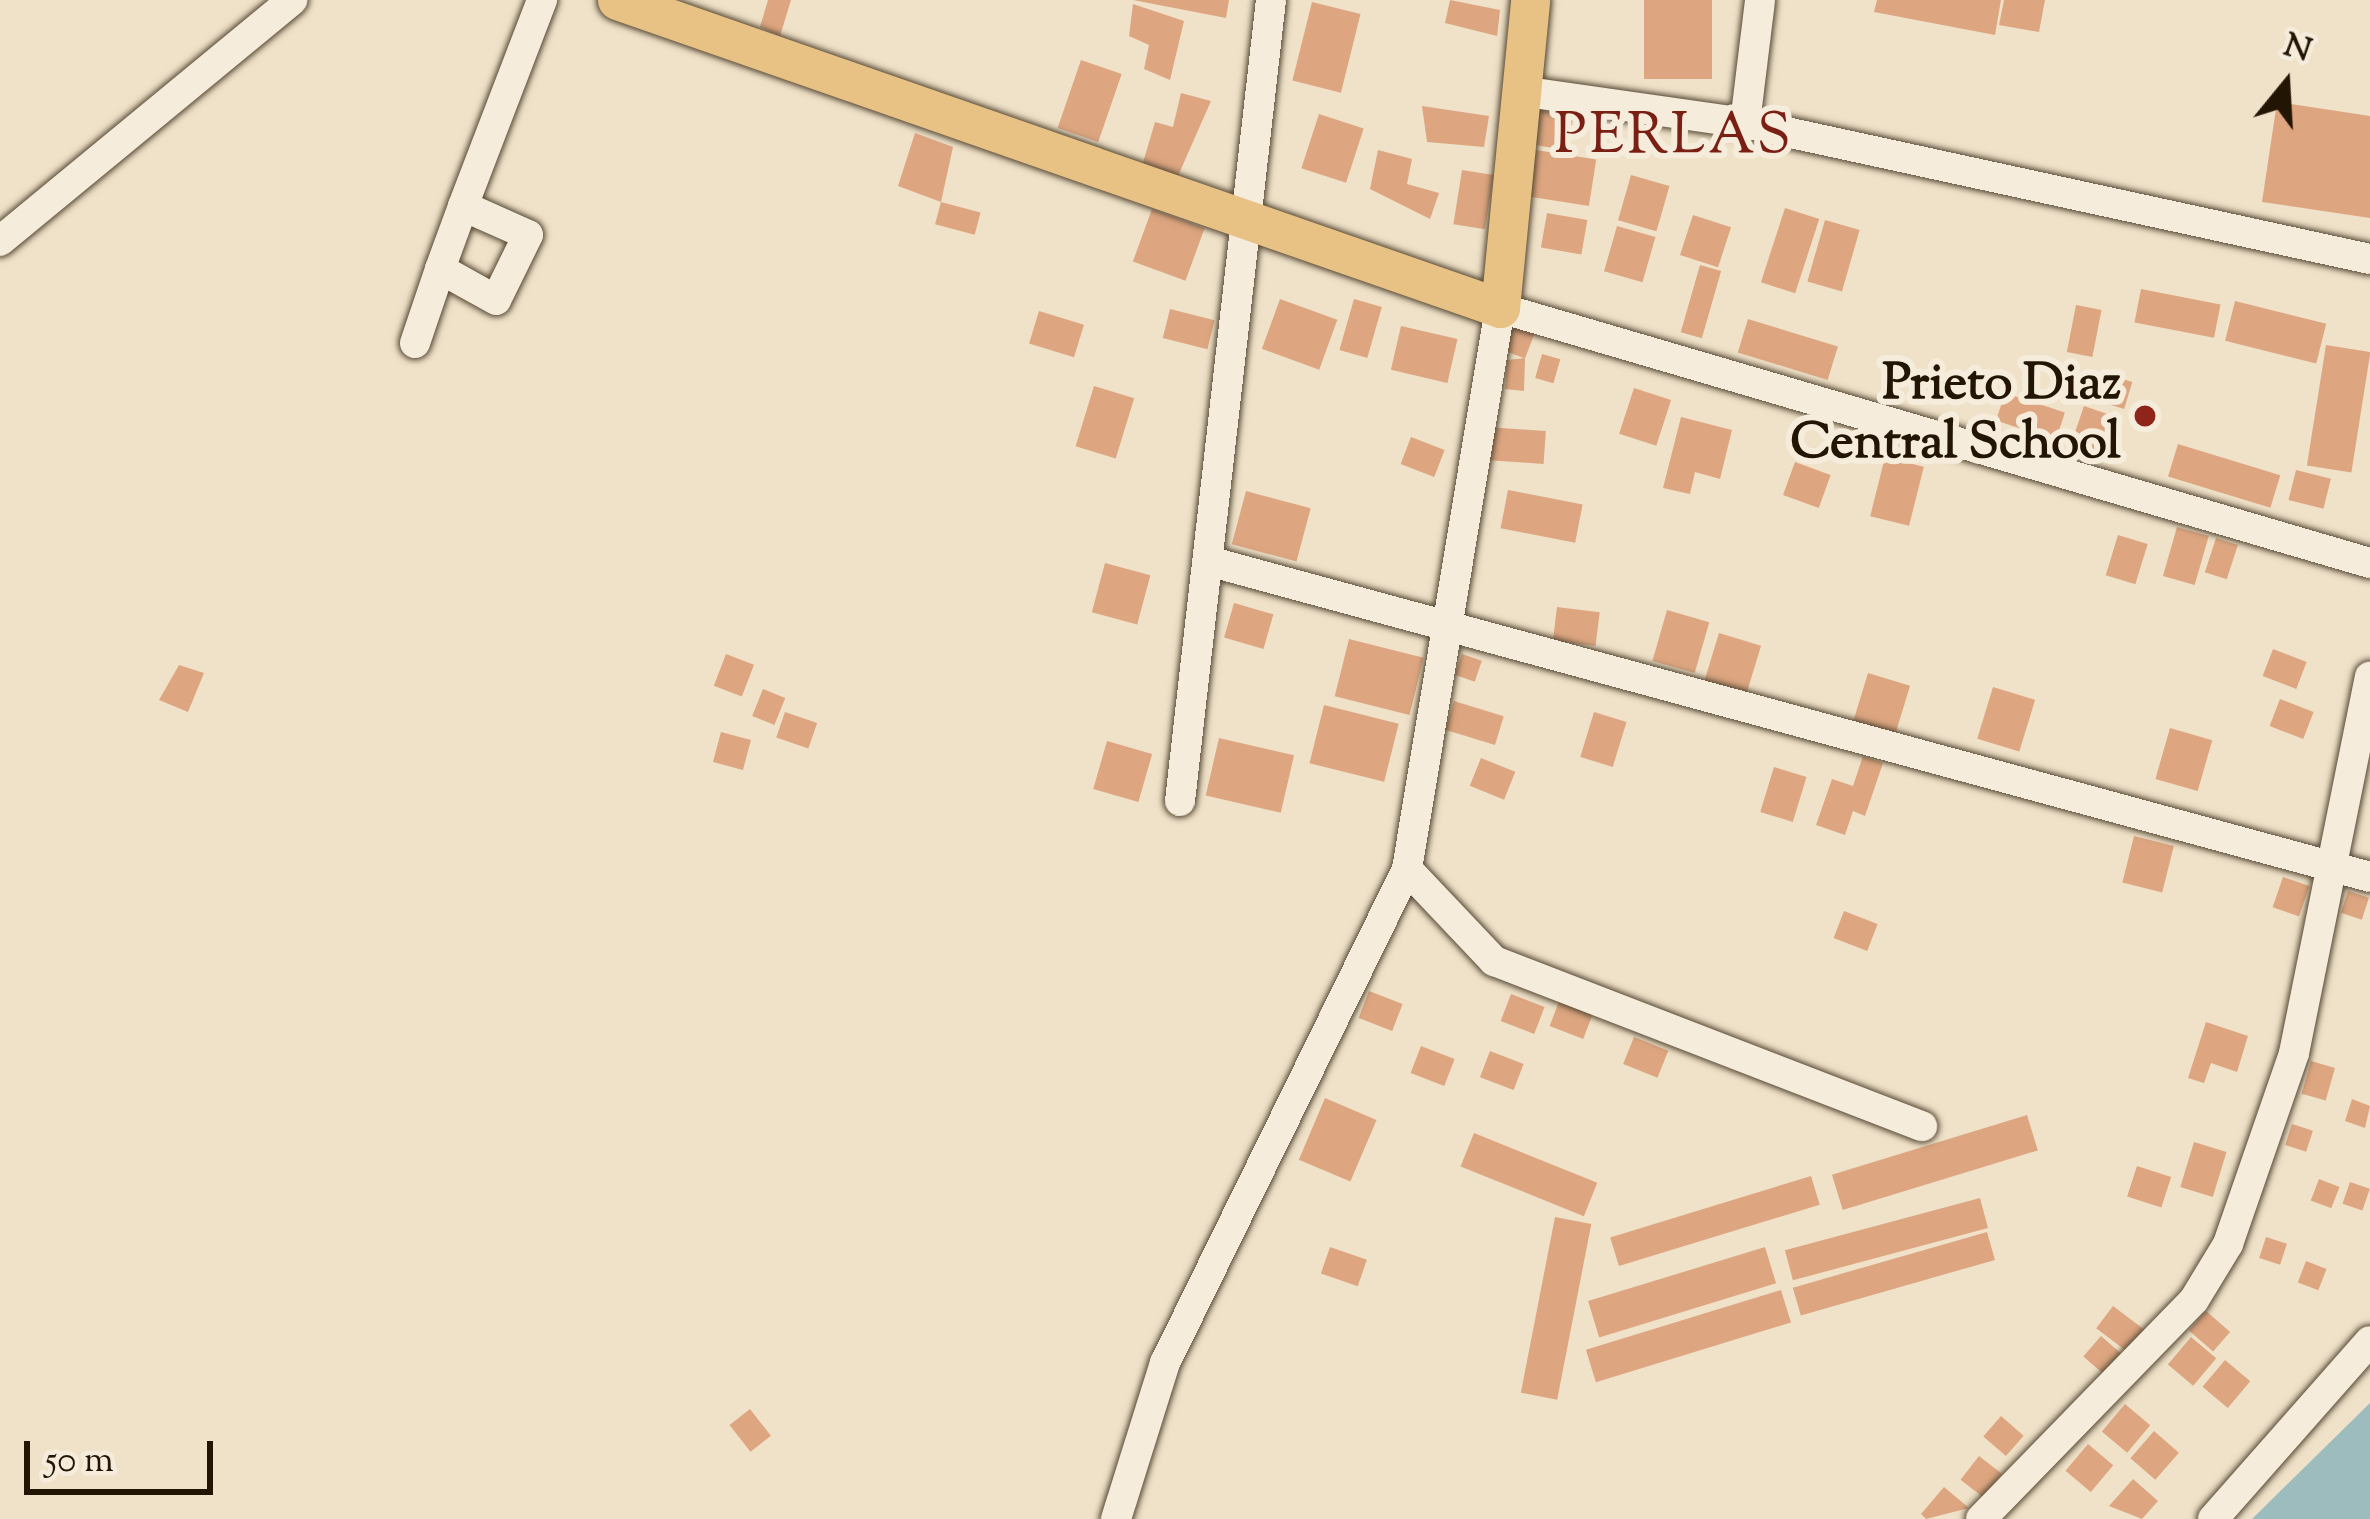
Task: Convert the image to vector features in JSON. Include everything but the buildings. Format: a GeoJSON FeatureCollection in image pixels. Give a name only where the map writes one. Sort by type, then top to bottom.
{"type":"FeatureCollection","features":[{"type":"Feature","properties":{"kind":"main road"},"geometry":{"type":"LineString","coordinates":[[616,0],[1500,308],[1531,0]]}},
{"type":"Feature","properties":{"kind":"street"},"geometry":{"type":"LineString","coordinates":[[0,241],[292,0]]}},
{"type":"Feature","properties":{"kind":"street"},"geometry":{"type":"LineString","coordinates":[[415,343],[542,0]]}},
{"type":"Feature","properties":{"kind":"street"},"geometry":{"type":"LineString","coordinates":[[1180,801],[1240,219],[1271,0]]}},
{"type":"Feature","properties":{"kind":"street"},"geometry":{"type":"LineString","coordinates":[[1745,123],[1760,0]]}},
{"type":"Feature","properties":{"kind":"street"},"geometry":{"type":"LineString","coordinates":[[1520,91],[1745,123],[2370,259]]}},
{"type":"Feature","properties":{"kind":"street"},"geometry":{"type":"LineString","coordinates":[[440,269],[496,300],[527,235],[464,206]]}},
{"type":"Feature","properties":{"kind":"street"},"geometry":{"type":"LineString","coordinates":[[1116,1519],[1165,1363],[1407,869],[1455,630],[1500,308],[2370,563]]}},
{"type":"Feature","properties":{"kind":"street"},"geometry":{"type":"LineString","coordinates":[[1208,561],[2370,877]]}},
{"type":"Feature","properties":{"kind":"street"},"geometry":{"type":"LineString","coordinates":[[1981,1519],[2194,1300],[2228,1244],[2294,1053],[2339,867],[2370,677]]}},
{"type":"Feature","properties":{"kind":"street"},"geometry":{"type":"LineString","coordinates":[[1407,869],[1494,961],[1922,1126]]}},
{"type":"Feature","properties":{"kind":"street"},"geometry":{"type":"LineString","coordinates":[[2213,1519],[2370,1341]]}},
{"type":"Feature","properties":{"kind":"water"},"geometry":{"type":"Polygon","coordinates":[[[2370,1403],[2370,1519],[2252,1519],[2370,1403]]]}},
{"type":"Feature","properties":{"kind":"place","name":"Prieto Diaz Central School"},"geometry":{"type":"Point","coordinates":[2145,416]}},
{"type":"Feature","properties":{"kind":"district","name":"PERLAS"},"geometry":{"type":"Point","coordinates":[1674,139]}}]}
